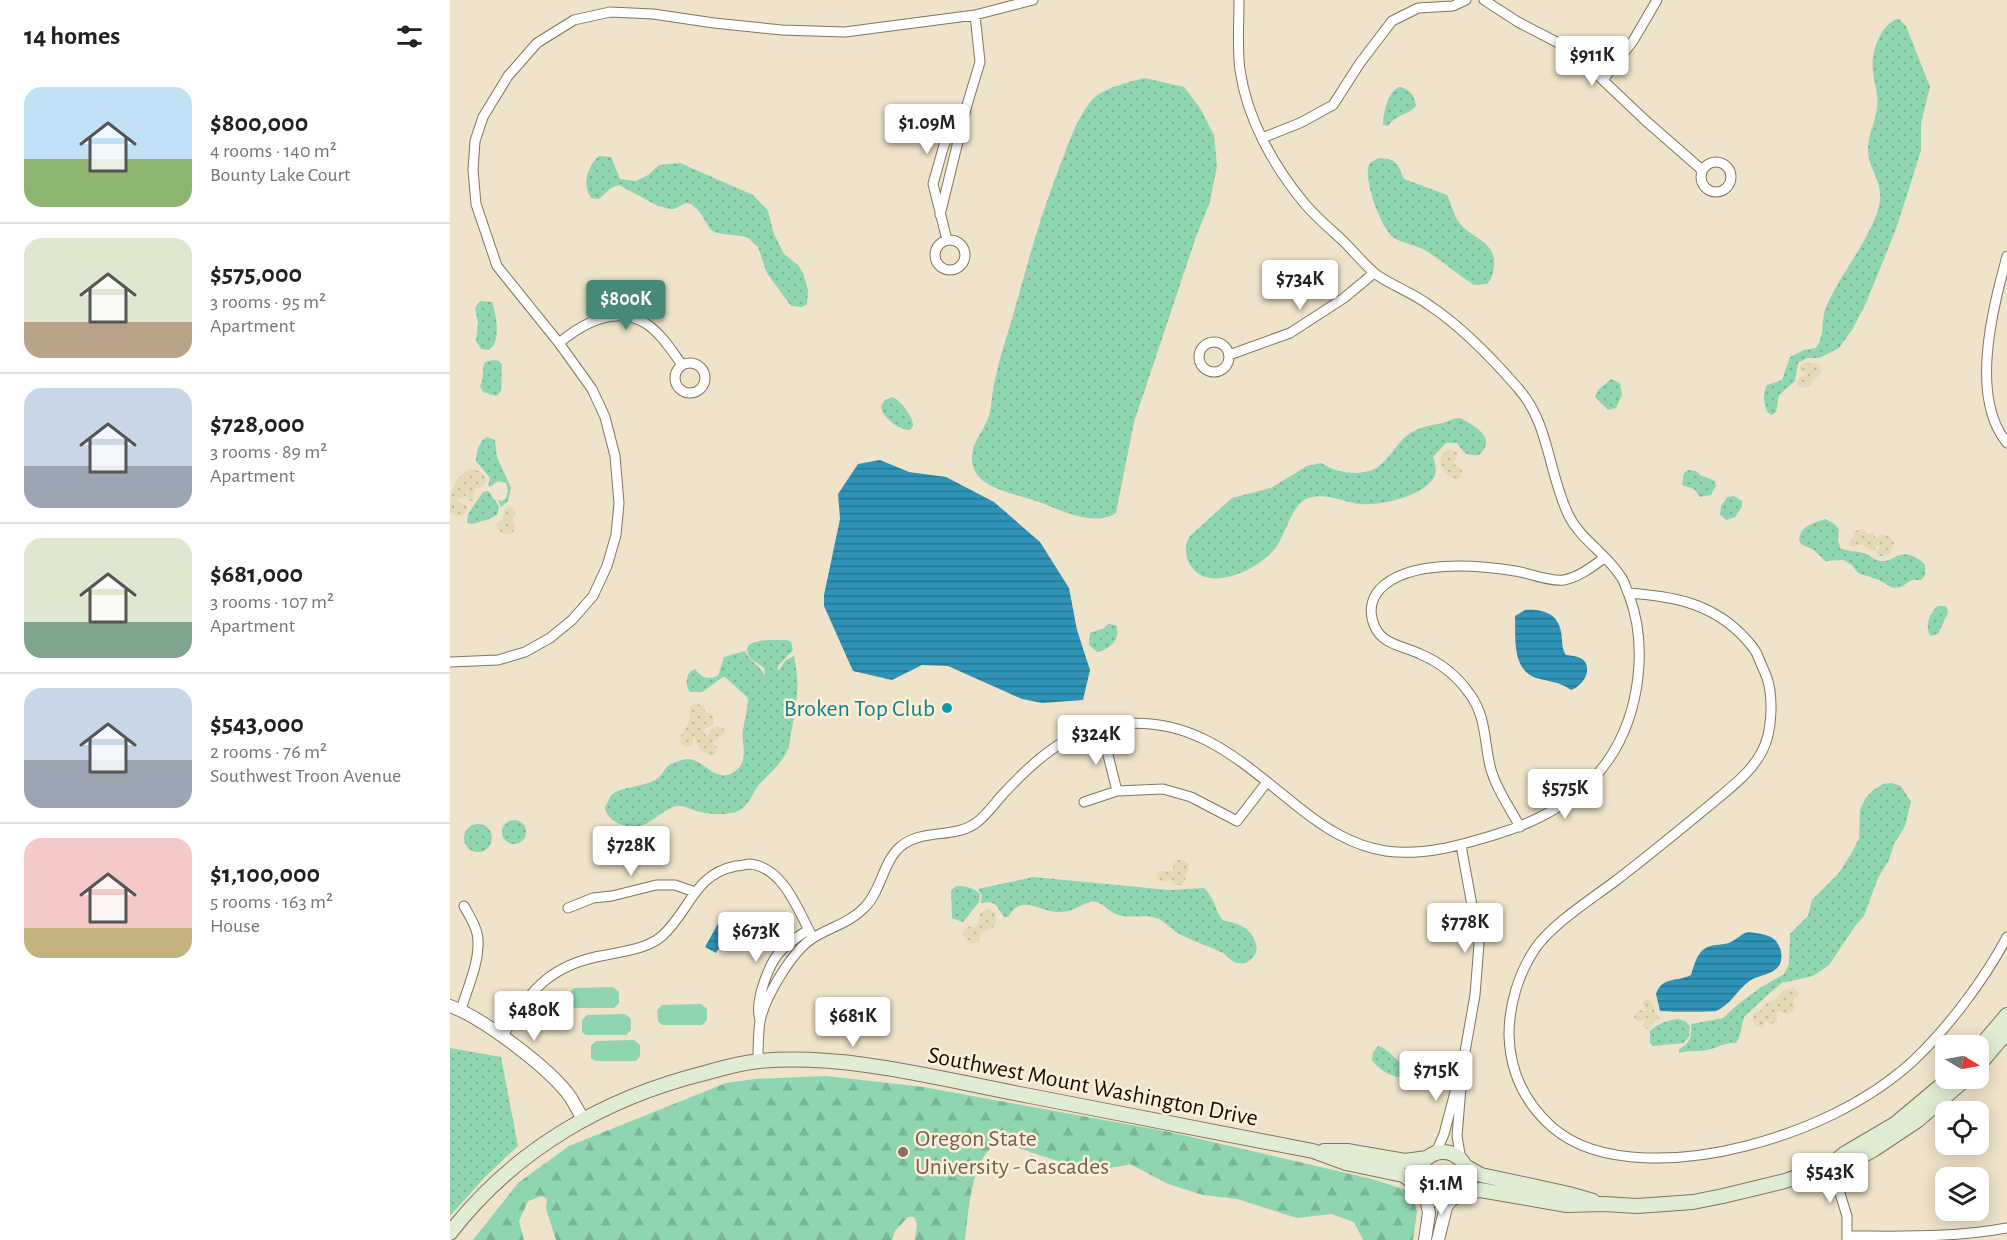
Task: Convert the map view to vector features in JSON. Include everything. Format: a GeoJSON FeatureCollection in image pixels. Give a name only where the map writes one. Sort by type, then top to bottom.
{"type":"FeatureCollection","features":[{"type":"Feature","properties":{"kind":"main road"},"geometry":{"type":"LineString","coordinates":[[1989,1036],[2007,1015]]}},
{"type":"Feature","properties":{"kind":"main road"},"geometry":{"type":"LineString","coordinates":[[1989,1053],[2007,1032]]}},
{"type":"Feature","properties":{"kind":"main road","name":"Southwest Mount Washington Drive"},"geometry":{"type":"LineString","coordinates":[[450,1233],[499,1180],[547,1142],[583,1119],[617,1102],[670,1082],[758,1061],[819,1061],[860,1065],[1313,1151],[1346,1163],[1403,1175],[1423,1190]]}},
{"type":"Feature","properties":{"kind":"main road"},"geometry":{"type":"LineString","coordinates":[[1832,1165],[1844,1154],[1904,1118],[1937,1089]]}},
{"type":"Feature","properties":{"kind":"main road"},"geometry":{"type":"LineString","coordinates":[[1604,1204],[1481,1175],[1451,1153],[1445,1152],[1430,1156],[1423,1162],[1419,1174],[1423,1190],[1439,1200],[1480,1190],[1567,1205],[1637,1206],[1693,1202],[1754,1189],[1832,1165],[1847,1164],[1918,1120],[1953,1089]]}},
{"type":"Feature","properties":{"kind":"main road","name":"Southwest Mount Washington Drive"},"geometry":{"type":"LineString","coordinates":[[1313,1151],[1347,1151],[1405,1161],[1430,1156]]}},
{"type":"Feature","properties":{"kind":"main road"},"geometry":{"type":"LineString","coordinates":[[1456,1196],[1467,1181],[1463,1163]]}},
{"type":"Feature","properties":{"kind":"street"},"geometry":{"type":"LineString","coordinates":[[450,662],[498,660],[525,652],[550,638],[572,620],[593,596],[607,566],[616,535],[619,503],[615,456],[605,417],[592,389],[559,343],[497,266],[476,204],[473,170],[476,141],[483,117],[508,76],[537,43],[574,20],[610,12],[653,14],[782,30],[845,32],[975,15],[1033,0]]}},
{"type":"Feature","properties":{"kind":"street"},"geometry":{"type":"LineString","coordinates":[[760,1020],[757,1011],[767,970],[787,943],[839,926],[868,904],[899,848],[920,837],[960,831],[977,823],[1040,757],[1072,737],[1101,727],[1128,723],[1157,724],[1178,728],[1214,742],[1322,826],[1365,846],[1386,851],[1425,852],[1461,845],[1520,827],[1559,807],[1581,791],[1609,760],[1625,727],[1635,695],[1640,661],[1637,619],[1621,576],[1571,521],[1543,430],[1523,393],[1481,348],[1428,304],[1374,273],[1308,208],[1286,178],[1262,138],[1246,98],[1239,66],[1239,0]]}},
{"type":"Feature","properties":{"kind":"street"},"geometry":{"type":"LineString","coordinates":[[1262,138],[1300,123],[1332,105],[1392,21],[1418,8],[1453,6],[1466,0]]}},
{"type":"Feature","properties":{"kind":"street"},"geometry":{"type":"LineString","coordinates":[[1484,0],[1518,22],[1570,49],[1702,170]]}},
{"type":"Feature","properties":{"kind":"street"},"geometry":{"type":"LineString","coordinates":[[1604,80],[1633,41],[1657,0]]}},
{"type":"Feature","properties":{"kind":"street"},"geometry":{"type":"LineString","coordinates":[[940,215],[980,62],[975,15]]}},
{"type":"Feature","properties":{"kind":"street"},"geometry":{"type":"LineString","coordinates":[[946,240],[933,184],[944,145],[967,105]]}},
{"type":"Feature","properties":{"kind":"street"},"geometry":{"type":"LineString","coordinates":[[2007,256],[1998,290],[1985,370],[1987,393],[1993,414],[2007,443]]}},
{"type":"Feature","properties":{"kind":"street"},"geometry":{"type":"LineString","coordinates":[[1229,355],[1290,333],[1344,298],[1374,273]]}},
{"type":"Feature","properties":{"kind":"street"},"geometry":{"type":"LineString","coordinates":[[559,343],[578,327],[597,319],[611,316],[631,318],[645,323],[661,337],[682,365]]}},
{"type":"Feature","properties":{"kind":"street"},"geometry":{"type":"LineString","coordinates":[[1520,827],[1490,768],[1484,725],[1480,711],[1469,693],[1454,676],[1436,662],[1419,653],[1391,644],[1383,638],[1374,624],[1371,605],[1375,595],[1398,576],[1434,568],[1484,568],[1563,580],[1588,570],[1604,558]]}},
{"type":"Feature","properties":{"kind":"street"},"geometry":{"type":"LineString","coordinates":[[1628,593],[1657,595],[1687,601],[1711,610],[1733,626],[1754,647],[1768,681],[1770,711],[1766,743],[1749,771],[1639,863],[1565,919],[1536,947],[1514,995],[1509,1022],[1510,1051],[1522,1090],[1532,1107],[1550,1125],[1580,1146],[1599,1152],[1622,1156],[1661,1157],[1715,1153],[1759,1142],[1821,1120],[1881,1085],[1912,1061],[1980,984],[2007,937]]}},
{"type":"Feature","properties":{"kind":"street"},"geometry":{"type":"LineString","coordinates":[[1101,727],[1117,791]]}},
{"type":"Feature","properties":{"kind":"street"},"geometry":{"type":"LineString","coordinates":[[1084,802],[1117,791],[1163,789],[1191,797],[1237,821],[1267,782]]}},
{"type":"Feature","properties":{"kind":"street"},"geometry":{"type":"LineString","coordinates":[[1461,845],[1479,944],[1475,995],[1463,1063],[1457,1136],[1463,1163]]}},
{"type":"Feature","properties":{"kind":"street"},"geometry":{"type":"LineString","coordinates":[[503,1036],[520,1006],[535,988],[551,975],[577,962],[634,950],[660,937],[704,881],[724,869],[749,864],[762,867],[781,881],[811,934]]}},
{"type":"Feature","properties":{"kind":"street"},"geometry":{"type":"LineString","coordinates":[[568,908],[593,898],[612,896],[656,885],[675,885],[695,892]]}},
{"type":"Feature","properties":{"kind":"street"},"geometry":{"type":"LineString","coordinates":[[464,906],[474,924],[478,940],[476,959],[455,1008],[503,1036],[550,1075],[570,1097],[583,1119]]}},
{"type":"Feature","properties":{"kind":"street"},"geometry":{"type":"LineString","coordinates":[[758,1061],[760,1020],[768,999],[811,934]]}},
{"type":"Feature","properties":{"kind":"street"},"geometry":{"type":"LineString","coordinates":[[1430,1156],[1438,1148],[1444,1134],[1450,1104],[1463,1063]]}},
{"type":"Feature","properties":{"kind":"street"},"geometry":{"type":"LineString","coordinates":[[1832,1165],[1847,1216],[1847,1238],[1988,1232],[2007,1228]]}},
{"type":"Feature","properties":{"kind":"street"},"geometry":{"type":"LineString","coordinates":[[1423,1190],[1429,1213],[1425,1240]]}},
{"type":"Feature","properties":{"kind":"street"},"geometry":{"type":"LineString","coordinates":[[1438,1240],[1446,1207],[1456,1196]]}},
{"type":"Feature","properties":{"kind":"green space"},"geometry":{"type":"Polygon","coordinates":[[[1899,19],[1906,26],[1930,87],[1921,123],[1921,150],[1914,173],[1896,229],[1866,303],[1852,330],[1839,348],[1819,358],[1807,358],[1798,363],[1795,381],[1779,395],[1776,412],[1772,415],[1767,412],[1764,402],[1767,385],[1782,380],[1790,357],[1804,350],[1816,348],[1821,337],[1827,305],[1872,226],[1877,212],[1880,193],[1868,152],[1877,102],[1873,56],[1882,32],[1893,21],[1899,19]]]}},
{"type":"Feature","properties":{"kind":"green space"},"geometry":{"type":"Polygon","coordinates":[[[1144,78],[1184,87],[1200,108],[1214,135],[1217,166],[1210,202],[1197,234],[1134,422],[1116,513],[1100,518],[1082,517],[987,483],[975,471],[972,455],[990,412],[998,365],[1039,226],[1076,126],[1095,97],[1115,86],[1144,78]]]}},
{"type":"Feature","properties":{"kind":"green space"},"geometry":{"type":"Polygon","coordinates":[[[1399,87],[1411,93],[1416,106],[1394,119],[1388,126],[1383,125],[1389,98],[1399,87]]]}},
{"type":"Feature","properties":{"kind":"green space"},"geometry":{"type":"Polygon","coordinates":[[[599,156],[611,157],[620,179],[636,181],[648,175],[659,165],[680,163],[753,195],[768,211],[774,234],[784,254],[798,265],[803,273],[808,290],[807,304],[802,307],[791,306],[767,273],[758,247],[747,237],[711,230],[699,211],[691,204],[686,203],[669,209],[658,206],[619,185],[611,188],[599,199],[591,198],[586,181],[591,165],[599,156]]]}},
{"type":"Feature","properties":{"kind":"green space"},"geometry":{"type":"Polygon","coordinates":[[[1380,158],[1396,163],[1404,179],[1447,195],[1458,221],[1491,251],[1494,266],[1487,284],[1474,285],[1428,252],[1398,240],[1389,233],[1374,203],[1369,181],[1369,165],[1380,158]]]}},
{"type":"Feature","properties":{"kind":"green space"},"geometry":{"type":"Polygon","coordinates":[[[480,301],[492,302],[495,314],[496,341],[489,350],[481,349],[476,341],[478,322],[475,308],[480,301]]]}},
{"type":"Feature","properties":{"kind":"green space"},"geometry":{"type":"Polygon","coordinates":[[[499,361],[502,365],[501,391],[496,396],[483,392],[480,386],[485,362],[499,361]]]}},
{"type":"Feature","properties":{"kind":"green space"},"geometry":{"type":"Polygon","coordinates":[[[1611,379],[1620,383],[1622,395],[1616,408],[1608,410],[1595,397],[1598,390],[1611,379]]]}},
{"type":"Feature","properties":{"kind":"green space"},"geometry":{"type":"Polygon","coordinates":[[[893,397],[909,414],[913,422],[910,430],[896,425],[887,418],[882,410],[881,406],[885,400],[893,397]]]}},
{"type":"Feature","properties":{"kind":"green space"},"geometry":{"type":"Polygon","coordinates":[[[1460,418],[1482,433],[1486,443],[1484,449],[1479,455],[1471,455],[1457,443],[1446,443],[1433,457],[1436,470],[1431,482],[1414,493],[1392,501],[1370,504],[1322,496],[1309,498],[1297,507],[1271,553],[1252,568],[1227,577],[1203,576],[1194,570],[1187,558],[1186,547],[1190,536],[1232,498],[1271,488],[1307,466],[1321,463],[1342,472],[1358,473],[1373,470],[1383,463],[1413,431],[1460,418]]]}},
{"type":"Feature","properties":{"kind":"green space"},"geometry":{"type":"Polygon","coordinates":[[[487,437],[495,440],[497,457],[511,488],[508,501],[501,507],[498,500],[502,501],[506,498],[508,490],[506,483],[498,481],[488,486],[490,478],[476,461],[478,447],[487,437]]]}},
{"type":"Feature","properties":{"kind":"green space"},"geometry":{"type":"Polygon","coordinates":[[[1688,470],[1696,471],[1715,481],[1716,486],[1711,495],[1700,497],[1694,489],[1682,485],[1684,473],[1688,470]]]}},
{"type":"Feature","properties":{"kind":"green space"},"geometry":{"type":"Polygon","coordinates":[[[488,491],[499,506],[498,513],[487,520],[473,524],[467,523],[468,514],[483,492],[488,491]]]}},
{"type":"Feature","properties":{"kind":"green space"},"geometry":{"type":"Polygon","coordinates":[[[1734,496],[1742,501],[1742,507],[1735,517],[1727,520],[1720,515],[1721,506],[1727,497],[1734,496]]]}},
{"type":"Feature","properties":{"kind":"green space"},"geometry":{"type":"Polygon","coordinates":[[[1825,519],[1839,529],[1840,548],[1864,553],[1881,561],[1903,554],[1911,555],[1925,565],[1925,575],[1921,580],[1912,580],[1901,587],[1893,588],[1879,580],[1858,573],[1852,565],[1843,560],[1825,561],[1814,550],[1801,544],[1799,540],[1805,528],[1825,519]]]}},
{"type":"Feature","properties":{"kind":"green space"},"geometry":{"type":"Polygon","coordinates":[[[1938,606],[1946,606],[1948,613],[1938,634],[1931,636],[1928,620],[1938,606]]]}},
{"type":"Feature","properties":{"kind":"green space"},"geometry":{"type":"Polygon","coordinates":[[[1108,624],[1116,625],[1116,639],[1106,649],[1097,652],[1089,645],[1090,633],[1108,624]]]}},
{"type":"Feature","properties":{"kind":"green space"},"geometry":{"type":"Polygon","coordinates":[[[787,640],[791,642],[793,650],[778,666],[778,671],[786,660],[794,656],[797,676],[795,713],[788,749],[744,807],[734,812],[720,814],[705,813],[679,806],[639,826],[620,824],[610,818],[605,808],[611,795],[653,781],[666,768],[677,762],[692,760],[712,772],[723,775],[731,774],[739,768],[744,752],[743,730],[748,698],[723,677],[702,692],[690,692],[687,686],[689,673],[695,669],[705,677],[718,676],[724,657],[745,651],[766,678],[764,668],[749,656],[747,650],[749,645],[761,641],[787,640]]]}},
{"type":"Feature","properties":{"kind":"green space"},"geometry":{"type":"Polygon","coordinates":[[[1891,783],[1901,786],[1911,802],[1905,826],[1878,878],[1864,916],[1829,965],[1813,976],[1782,983],[1773,990],[1744,1017],[1736,1043],[1707,1050],[1679,1053],[1679,1049],[1690,1039],[1691,1024],[1723,1018],[1760,988],[1784,974],[1789,964],[1790,934],[1808,916],[1812,900],[1838,874],[1859,839],[1860,810],[1865,799],[1883,784],[1891,783]]]}},
{"type":"Feature","properties":{"kind":"green space"},"geometry":{"type":"Polygon","coordinates":[[[514,820],[519,821],[525,827],[525,837],[519,843],[514,844],[509,843],[503,837],[502,832],[503,827],[509,821],[514,820]]]}},
{"type":"Feature","properties":{"kind":"green space"},"geometry":{"type":"Polygon","coordinates":[[[478,824],[488,828],[492,838],[488,848],[478,852],[468,848],[464,838],[468,828],[478,824]]]}},
{"type":"Feature","properties":{"kind":"green space"},"geometry":{"type":"Polygon","coordinates":[[[1033,877],[1169,890],[1204,888],[1222,919],[1242,926],[1251,933],[1257,948],[1256,953],[1247,962],[1236,962],[1223,953],[1181,935],[1159,919],[1149,916],[1118,915],[1098,902],[1090,902],[1062,912],[1049,911],[1030,905],[1018,906],[1008,917],[1004,917],[993,903],[981,903],[982,895],[978,889],[1033,877]]]}},
{"type":"Feature","properties":{"kind":"green space"},"geometry":{"type":"Polygon","coordinates":[[[957,886],[970,888],[980,894],[979,902],[963,922],[952,918],[951,890],[957,886]]]}},
{"type":"Feature","properties":{"kind":"green space"},"geometry":{"type":"Polygon","coordinates":[[[613,987],[619,992],[619,1003],[614,1008],[574,1008],[569,1005],[569,993],[574,988],[613,987]]]}},
{"type":"Feature","properties":{"kind":"green space"},"geometry":{"type":"Polygon","coordinates":[[[701,1004],[707,1009],[707,1020],[702,1025],[662,1025],[658,1021],[657,1010],[662,1005],[701,1004]]]}},
{"type":"Feature","properties":{"kind":"green space"},"geometry":{"type":"Polygon","coordinates":[[[625,1014],[631,1019],[631,1030],[626,1035],[586,1035],[582,1032],[582,1020],[587,1015],[625,1014]]]}},
{"type":"Feature","properties":{"kind":"green space"},"geometry":{"type":"Polygon","coordinates":[[[1678,1019],[1690,1026],[1689,1036],[1684,1043],[1653,1046],[1650,1043],[1650,1031],[1670,1020],[1678,1019]]]}},
{"type":"Feature","properties":{"kind":"green space"},"geometry":{"type":"Polygon","coordinates":[[[634,1040],[640,1045],[640,1056],[636,1061],[595,1061],[591,1058],[591,1046],[596,1041],[634,1040]]]}},
{"type":"Feature","properties":{"kind":"green space"},"geometry":{"type":"Polygon","coordinates":[[[1378,1046],[1389,1053],[1405,1070],[1403,1077],[1382,1070],[1372,1060],[1373,1052],[1378,1046]]]}},
{"type":"Feature","properties":{"kind":"green space"},"geometry":{"type":"Polygon","coordinates":[[[450,1048],[501,1057],[518,1146],[485,1177],[450,1216],[450,1048]]]}},
{"type":"Feature","properties":{"kind":"green space","name":"Oregon State University - Cascades"},"geometry":{"type":"Polygon","coordinates":[[[826,1076],[923,1087],[1170,1132],[1372,1179],[1406,1190],[1412,1196],[1417,1211],[1413,1240],[1363,1240],[1354,1222],[1331,1214],[1297,1218],[1237,1199],[1203,1195],[1168,1184],[1130,1164],[1099,1168],[1082,1166],[1049,1158],[1004,1142],[991,1148],[979,1166],[969,1204],[965,1240],[915,1240],[917,1224],[914,1217],[908,1217],[895,1231],[892,1240],[556,1240],[546,1209],[547,1199],[542,1196],[528,1201],[519,1221],[524,1240],[473,1240],[518,1183],[569,1146],[726,1083],[755,1079],[826,1076]]]}},
{"type":"Feature","properties":{"kind":"sand"},"geometry":{"type":"Polygon","coordinates":[[[1805,363],[1819,364],[1821,371],[1818,377],[1813,379],[1811,385],[1804,388],[1798,386],[1796,382],[1800,377],[1809,373],[1803,373],[1800,370],[1800,366],[1805,363]]]}},
{"type":"Feature","properties":{"kind":"sand"},"geometry":{"type":"Polygon","coordinates":[[[1449,449],[1457,452],[1457,458],[1453,463],[1462,470],[1461,477],[1456,480],[1451,478],[1441,466],[1441,457],[1449,449]]]}},
{"type":"Feature","properties":{"kind":"sand"},"geometry":{"type":"Polygon","coordinates":[[[469,469],[483,474],[486,481],[481,487],[475,489],[473,501],[467,498],[469,487],[465,497],[457,499],[457,502],[466,505],[468,509],[463,515],[457,516],[450,513],[452,494],[459,478],[469,469]]]}},
{"type":"Feature","properties":{"kind":"sand"},"geometry":{"type":"Polygon","coordinates":[[[509,507],[516,513],[512,519],[515,525],[514,531],[509,535],[501,533],[496,525],[503,519],[504,510],[509,507]]]}},
{"type":"Feature","properties":{"kind":"sand"},"geometry":{"type":"Polygon","coordinates":[[[1864,529],[1867,534],[1874,532],[1876,540],[1882,534],[1891,537],[1894,543],[1890,553],[1879,556],[1876,552],[1878,544],[1874,550],[1870,551],[1862,544],[1853,547],[1849,545],[1850,540],[1854,537],[1854,531],[1864,529]]]}},
{"type":"Feature","properties":{"kind":"sand"},"geometry":{"type":"Polygon","coordinates":[[[695,703],[704,706],[705,713],[713,715],[713,725],[703,729],[706,736],[708,737],[714,728],[724,729],[725,733],[712,742],[717,747],[716,753],[711,756],[700,750],[694,736],[692,745],[689,747],[682,745],[681,735],[688,725],[691,707],[695,703]]]}},
{"type":"Feature","properties":{"kind":"sand"},"geometry":{"type":"Polygon","coordinates":[[[1178,860],[1185,861],[1189,865],[1185,881],[1181,885],[1174,885],[1171,880],[1163,882],[1156,878],[1158,871],[1173,871],[1173,864],[1178,860]]]}},
{"type":"Feature","properties":{"kind":"sand"},"geometry":{"type":"Polygon","coordinates":[[[989,909],[995,913],[996,924],[990,930],[981,932],[979,943],[970,943],[963,935],[965,929],[970,926],[975,928],[979,923],[980,913],[989,909]]]}},
{"type":"Feature","properties":{"kind":"sand"},"geometry":{"type":"Polygon","coordinates":[[[1793,987],[1799,995],[1793,1000],[1795,1007],[1791,1013],[1784,1014],[1779,1011],[1777,1021],[1770,1025],[1765,1021],[1764,1028],[1756,1026],[1753,1014],[1760,1011],[1767,1002],[1777,999],[1783,990],[1793,987]]]}},
{"type":"Feature","properties":{"kind":"sand"},"geometry":{"type":"Polygon","coordinates":[[[1647,999],[1652,1002],[1660,1019],[1646,1029],[1642,1026],[1646,1018],[1640,1022],[1634,1016],[1638,1010],[1646,1011],[1642,1003],[1647,999]]]}},
{"type":"Feature","properties":{"kind":"water"},"geometry":{"type":"Polygon","coordinates":[[[880,460],[909,472],[946,477],[994,502],[1040,542],[1069,588],[1077,630],[1090,670],[1083,700],[1042,703],[1022,699],[948,666],[922,665],[892,680],[853,671],[824,606],[824,595],[840,519],[838,494],[858,464],[880,460]]]}},
{"type":"Feature","properties":{"kind":"water"},"geometry":{"type":"Polygon","coordinates":[[[1525,610],[1537,610],[1553,616],[1559,626],[1566,655],[1579,657],[1585,662],[1586,675],[1582,683],[1575,688],[1571,690],[1558,683],[1536,678],[1522,667],[1516,651],[1515,616],[1525,610]]]}},
{"type":"Feature","properties":{"kind":"water"},"geometry":{"type":"Polygon","coordinates":[[[720,920],[731,926],[716,953],[705,947],[720,920]]]}},
{"type":"Feature","properties":{"kind":"water"},"geometry":{"type":"Polygon","coordinates":[[[1748,932],[1774,939],[1781,952],[1781,961],[1776,969],[1750,980],[1716,1011],[1660,1011],[1656,994],[1662,984],[1691,975],[1699,954],[1706,948],[1729,943],[1748,932]]]}},
{"type":"Feature","properties":{"kind":"place","name":"Broken Top Club"},"geometry":{"type":"Point","coordinates":[947,708]}},
{"type":"Feature","properties":{"kind":"place","name":"Oregon State University - Cascades"},"geometry":{"type":"Point","coordinates":[903,1152]}}]}
